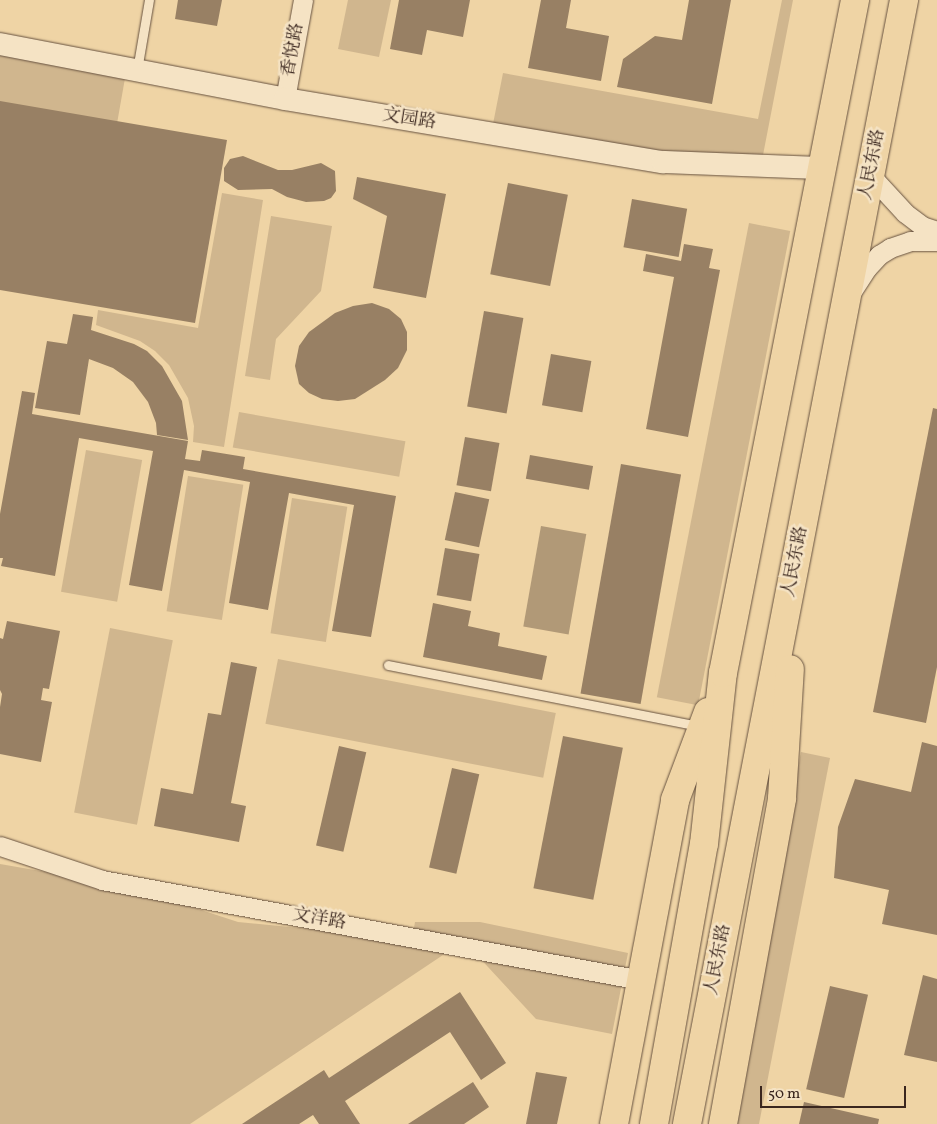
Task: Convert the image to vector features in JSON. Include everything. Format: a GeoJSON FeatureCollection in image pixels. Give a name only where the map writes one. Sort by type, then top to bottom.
{"type":"FeatureCollection","features":[{"type":"Feature","properties":{"kind":"main road","name":"人民东路"},"geometry":{"type":"LineString","coordinates":[[654,1124],[704,844],[723,673],[855,0]]}},
{"type":"Feature","properties":{"kind":"main road","name":"人民东路"},"geometry":{"type":"LineString","coordinates":[[687,1124],[904,0]]}},
{"type":"Feature","properties":{"kind":"main road"},"geometry":{"type":"LineString","coordinates":[[723,1124],[782,798],[794,572]]}},
{"type":"Feature","properties":{"kind":"main road"},"geometry":{"type":"LineString","coordinates":[[613,1117],[675,800],[723,673]]}},
{"type":"Feature","properties":{"kind":"street","name":"香悅路"},"geometry":{"type":"LineString","coordinates":[[285,99],[303,0]]}},
{"type":"Feature","properties":{"kind":"street","name":"文园路"},"geometry":{"type":"LineString","coordinates":[[0,44],[285,99],[663,162],[821,168]]}},
{"type":"Feature","properties":{"kind":"street"},"geometry":{"type":"LineString","coordinates":[[871,176],[904,213],[922,226],[937,231]]}},
{"type":"Feature","properties":{"kind":"street"},"geometry":{"type":"LineString","coordinates":[[848,296],[879,255],[900,243],[937,241]]}},
{"type":"Feature","properties":{"kind":"street","name":"文洋路"},"geometry":{"type":"LineString","coordinates":[[0,846],[102,880],[641,980]]}},
{"type":"Feature","properties":{"kind":"lane"},"geometry":{"type":"LineString","coordinates":[[137,71],[149,0]]}},
{"type":"Feature","properties":{"kind":"lane"},"geometry":{"type":"LineString","coordinates":[[388,665],[703,727]]}},
{"type":"Feature","properties":{"kind":"shaded area"},"geometry":{"type":"Polygon","coordinates":[[[348,0],[391,0],[379,57],[338,49],[348,0]]]}},
{"type":"Feature","properties":{"kind":"shaded area"},"geometry":{"type":"Polygon","coordinates":[[[782,0],[793,0],[763,155],[662,153],[493,124],[503,73],[758,119],[782,0]]]}},
{"type":"Feature","properties":{"kind":"shaded area"},"geometry":{"type":"Polygon","coordinates":[[[0,50],[126,72],[113,146],[0,126],[0,50]]]}},
{"type":"Feature","properties":{"kind":"shaded area"},"geometry":{"type":"Polygon","coordinates":[[[222,193],[263,200],[224,447],[193,442],[194,426],[188,398],[169,365],[155,351],[140,341],[96,325],[98,310],[198,328],[222,193]]]}},
{"type":"Feature","properties":{"kind":"shaded area"},"geometry":{"type":"Polygon","coordinates":[[[271,216],[332,226],[321,291],[276,339],[270,380],[245,376],[271,216]]]}},
{"type":"Feature","properties":{"kind":"shaded area"},"geometry":{"type":"Polygon","coordinates":[[[749,223],[790,231],[698,705],[657,697],[749,223]]]}},
{"type":"Feature","properties":{"kind":"shaded area"},"geometry":{"type":"Polygon","coordinates":[[[239,412],[405,441],[399,477],[233,447],[239,412]]]}},
{"type":"Feature","properties":{"kind":"shaded area"},"geometry":{"type":"Polygon","coordinates":[[[86,450],[142,460],[117,602],[61,592],[86,450]]]}},
{"type":"Feature","properties":{"kind":"shaded area"},"geometry":{"type":"Polygon","coordinates":[[[188,476],[243,485],[222,620],[167,611],[188,476]]]}},
{"type":"Feature","properties":{"kind":"shaded area"},"geometry":{"type":"Polygon","coordinates":[[[292,498],[347,507],[326,642],[271,633],[292,498]]]}},
{"type":"Feature","properties":{"kind":"shaded area"},"geometry":{"type":"Polygon","coordinates":[[[541,526],[586,534],[569,634],[523,626],[541,526]]]}},
{"type":"Feature","properties":{"kind":"shaded area"},"geometry":{"type":"Polygon","coordinates":[[[110,628],[173,640],[137,825],[74,813],[110,628]]]}},
{"type":"Feature","properties":{"kind":"shaded area"},"geometry":{"type":"Polygon","coordinates":[[[278,659],[556,713],[543,778],[265,724],[278,659]]]}},
{"type":"Feature","properties":{"kind":"shaded area"},"geometry":{"type":"Polygon","coordinates":[[[801,752],[830,758],[759,1124],[734,1124],[801,752]]]}},
{"type":"Feature","properties":{"kind":"shaded area"},"geometry":{"type":"Polygon","coordinates":[[[0,864],[179,895],[189,906],[238,922],[412,939],[415,922],[480,922],[628,953],[612,1034],[536,1019],[464,941],[190,1124],[0,1124],[0,864]]]}},
{"type":"Feature","properties":{"kind":"building"},"geometry":{"type":"Polygon","coordinates":[[[178,0],[222,0],[217,26],[175,19],[178,0]]]}},
{"type":"Feature","properties":{"kind":"building"},"geometry":{"type":"Polygon","coordinates":[[[399,0],[470,0],[463,37],[427,30],[422,55],[390,49],[399,0]]]}},
{"type":"Feature","properties":{"kind":"building"},"geometry":{"type":"Polygon","coordinates":[[[541,0],[571,0],[566,28],[609,36],[601,81],[528,68],[541,0]]]}},
{"type":"Feature","properties":{"kind":"building"},"geometry":{"type":"Polygon","coordinates":[[[689,0],[731,0],[712,104],[617,87],[623,59],[655,36],[682,40],[689,0]]]}},
{"type":"Feature","properties":{"kind":"building"},"geometry":{"type":"Polygon","coordinates":[[[0,101],[227,140],[195,323],[0,290],[0,101]]]}},
{"type":"Feature","properties":{"kind":"building"},"geometry":{"type":"Polygon","coordinates":[[[243,156],[278,170],[292,170],[321,163],[335,171],[336,191],[331,198],[324,201],[306,202],[287,197],[272,189],[238,190],[224,181],[224,168],[230,159],[243,156]]]}},
{"type":"Feature","properties":{"kind":"building"},"geometry":{"type":"Polygon","coordinates":[[[357,177],[446,194],[426,298],[373,288],[387,216],[353,199],[357,177]]]}},
{"type":"Feature","properties":{"kind":"building"},"geometry":{"type":"Polygon","coordinates":[[[508,183],[568,195],[550,286],[490,274],[508,183]]]}},
{"type":"Feature","properties":{"kind":"building"},"geometry":{"type":"Polygon","coordinates":[[[632,199],[687,209],[679,257],[623,247],[632,199]]]}},
{"type":"Feature","properties":{"kind":"building"},"geometry":{"type":"Polygon","coordinates":[[[684,244],[713,249],[709,268],[720,270],[688,437],[646,429],[674,277],[643,271],[646,254],[681,261],[684,244]]]}},
{"type":"Feature","properties":{"kind":"building"},"geometry":{"type":"Polygon","coordinates":[[[372,303],[389,309],[401,319],[407,332],[407,350],[398,368],[385,380],[355,399],[338,401],[322,399],[309,393],[299,384],[295,366],[299,346],[309,332],[335,313],[353,306],[372,303]]]}},
{"type":"Feature","properties":{"kind":"building"},"geometry":{"type":"Polygon","coordinates":[[[484,311],[523,318],[507,413],[467,407],[484,311]]]}},
{"type":"Feature","properties":{"kind":"building"},"geometry":{"type":"Polygon","coordinates":[[[73,314],[93,317],[91,330],[134,344],[147,351],[162,366],[182,401],[188,440],[157,435],[156,423],[148,402],[133,382],[113,368],[89,359],[80,415],[35,408],[47,341],[67,344],[73,314]]]}},
{"type":"Feature","properties":{"kind":"building"},"geometry":{"type":"Polygon","coordinates":[[[551,354],[591,361],[582,412],[542,405],[551,354]]]}},
{"type":"Feature","properties":{"kind":"building"},"geometry":{"type":"Polygon","coordinates":[[[22,391],[35,393],[32,414],[188,441],[185,459],[200,461],[202,450],[245,457],[243,469],[396,496],[371,637],[332,631],[354,505],[289,493],[268,610],[229,603],[250,482],[184,470],[162,591],[129,585],[153,451],[79,438],[55,576],[1,566],[3,558],[0,558],[0,514],[22,391]]]}},
{"type":"Feature","properties":{"kind":"building"},"geometry":{"type":"Polygon","coordinates":[[[933,408],[937,409],[937,667],[926,723],[873,712],[933,408]]]}},
{"type":"Feature","properties":{"kind":"building"},"geometry":{"type":"Polygon","coordinates":[[[465,437],[499,443],[491,491],[456,485],[465,437]]]}},
{"type":"Feature","properties":{"kind":"building"},"geometry":{"type":"Polygon","coordinates":[[[530,455],[593,466],[589,490],[526,479],[530,455]]]}},
{"type":"Feature","properties":{"kind":"building"},"geometry":{"type":"Polygon","coordinates":[[[621,464],[681,475],[641,704],[581,693],[621,464]]]}},
{"type":"Feature","properties":{"kind":"building"},"geometry":{"type":"Polygon","coordinates":[[[455,492],[489,499],[479,547],[445,540],[455,492]]]}},
{"type":"Feature","properties":{"kind":"building"},"geometry":{"type":"Polygon","coordinates":[[[445,548],[479,554],[471,601],[437,595],[445,548]]]}},
{"type":"Feature","properties":{"kind":"building"},"geometry":{"type":"Polygon","coordinates":[[[433,603],[471,611],[468,626],[500,633],[498,646],[547,656],[542,680],[423,657],[433,603]]]}},
{"type":"Feature","properties":{"kind":"building"},"geometry":{"type":"Polygon","coordinates":[[[7,621],[60,631],[49,689],[43,688],[41,700],[52,702],[41,762],[0,754],[0,707],[2,694],[0,690],[0,638],[3,639],[7,621]]]}},
{"type":"Feature","properties":{"kind":"building"},"geometry":{"type":"Polygon","coordinates":[[[231,662],[257,667],[231,803],[246,806],[239,842],[154,826],[161,788],[193,794],[208,713],[221,715],[231,662]]]}},
{"type":"Feature","properties":{"kind":"building"},"geometry":{"type":"Polygon","coordinates":[[[563,736],[623,748],[593,900],[533,888],[563,736]]]}},
{"type":"Feature","properties":{"kind":"building"},"geometry":{"type":"Polygon","coordinates":[[[922,742],[937,746],[937,935],[882,924],[889,890],[834,878],[838,827],[855,779],[911,792],[922,742]]]}},
{"type":"Feature","properties":{"kind":"building"},"geometry":{"type":"Polygon","coordinates":[[[339,746],[366,752],[343,852],[316,845],[339,746]]]}},
{"type":"Feature","properties":{"kind":"building"},"geometry":{"type":"Polygon","coordinates":[[[452,768],[479,774],[456,874],[429,867],[452,768]]]}},
{"type":"Feature","properties":{"kind":"building"},"geometry":{"type":"Polygon","coordinates":[[[923,975],[937,979],[937,1062],[904,1055],[923,975]]]}},
{"type":"Feature","properties":{"kind":"building"},"geometry":{"type":"Polygon","coordinates":[[[830,986],[868,995],[844,1098],[806,1089],[830,986]]]}},
{"type":"Feature","properties":{"kind":"building"},"geometry":{"type":"Polygon","coordinates":[[[460,992],[506,1063],[481,1080],[450,1032],[345,1101],[360,1124],[319,1124],[313,1115],[299,1124],[242,1124],[324,1070],[329,1078],[460,992]]]}},
{"type":"Feature","properties":{"kind":"building"},"geometry":{"type":"Polygon","coordinates":[[[536,1072],[567,1077],[557,1124],[526,1124],[536,1072]]]}},
{"type":"Feature","properties":{"kind":"building"},"geometry":{"type":"Polygon","coordinates":[[[473,1082],[489,1107],[464,1124],[408,1124],[473,1082]]]}},
{"type":"Feature","properties":{"kind":"building"},"geometry":{"type":"Polygon","coordinates":[[[804,1102],[879,1119],[878,1124],[799,1124],[804,1102]]]}}]}
